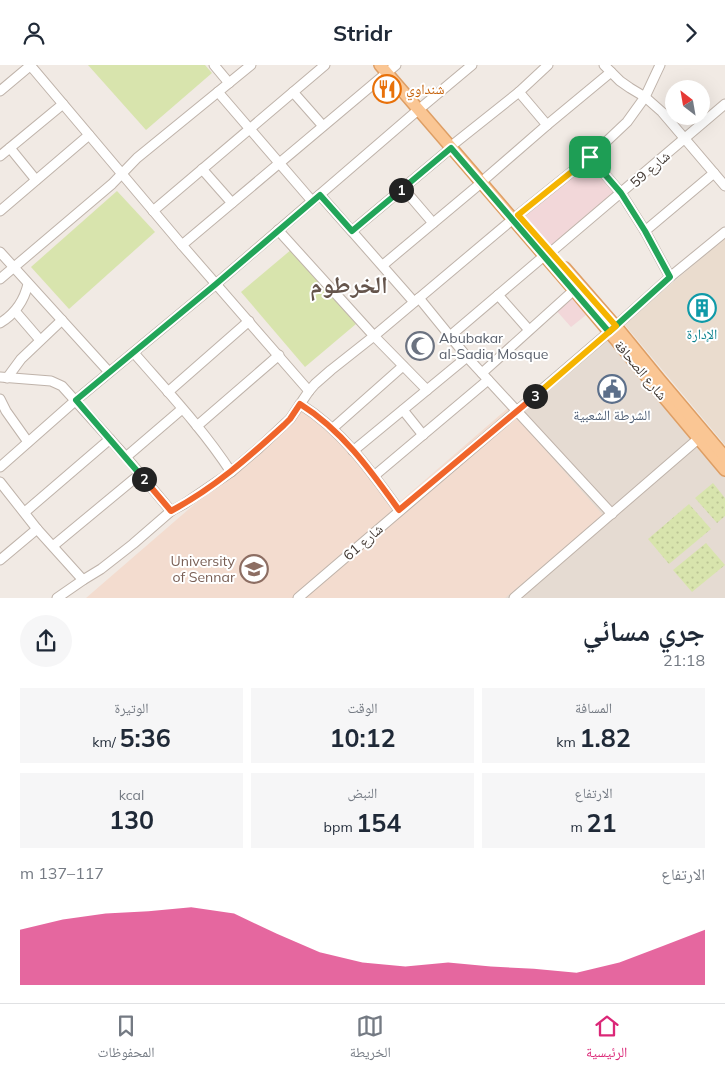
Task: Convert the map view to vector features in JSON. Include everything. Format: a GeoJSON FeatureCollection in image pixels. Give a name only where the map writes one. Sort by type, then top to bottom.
{"type":"FeatureCollection","features":[{"type":"Feature","properties":{"kind":"main road","name":"شارع الصحافة"},"geometry":{"type":"LineString","coordinates":[[389,67],[453,146],[612,329],[698,439],[725,470]]}},
{"type":"Feature","properties":{"kind":"main road","name":"شارع الصحافة"},"geometry":{"type":"LineString","coordinates":[[548,254],[574,291],[659,379],[725,457]]}},
{"type":"Feature","properties":{"kind":"street"},"geometry":{"type":"LineString","coordinates":[[0,91],[30,65],[182,245],[309,391]]}},
{"type":"Feature","properties":{"kind":"street"},"geometry":{"type":"LineString","coordinates":[[214,65],[229,83]]}},
{"type":"Feature","properties":{"kind":"street"},"geometry":{"type":"LineString","coordinates":[[0,279],[122,174],[137,158],[251,65]]}},
{"type":"Feature","properties":{"kind":"street"},"geometry":{"type":"LineString","coordinates":[[153,211],[325,65]]}},
{"type":"Feature","properties":{"kind":"street"},"geometry":{"type":"LineString","coordinates":[[0,467],[76,400],[216,284],[472,65]]}},
{"type":"Feature","properties":{"kind":"street"},"geometry":{"type":"LineString","coordinates":[[352,231],[548,65]]}},
{"type":"Feature","properties":{"kind":"street"},"geometry":{"type":"LineString","coordinates":[[604,65],[630,89],[645,97],[662,112],[725,186]]}},
{"type":"Feature","properties":{"kind":"street"},"geometry":{"type":"LineString","coordinates":[[57,598],[101,569],[171,511],[231,472],[290,419],[309,391],[330,370],[374,336],[515,217],[590,157],[627,122],[645,97],[660,65]]}},
{"type":"Feature","properties":{"kind":"street"},"geometry":{"type":"LineString","coordinates":[[182,245],[323,127],[389,67]]}},
{"type":"Feature","properties":{"kind":"street"},"geometry":{"type":"LineString","coordinates":[[383,265],[611,72]]}},
{"type":"Feature","properties":{"kind":"street"},"geometry":{"type":"LineString","coordinates":[[518,91],[548,125]]}},
{"type":"Feature","properties":{"kind":"street"},"geometry":{"type":"LineString","coordinates":[[218,92],[312,201]]}},
{"type":"Feature","properties":{"kind":"street"},"geometry":{"type":"LineString","coordinates":[[293,92],[323,127]]}},
{"type":"Feature","properties":{"kind":"street"},"geometry":{"type":"LineString","coordinates":[[0,156],[63,104]]}},
{"type":"Feature","properties":{"kind":"street","name":"شارع 59"},"geometry":{"type":"LineString","coordinates":[[450,336],[725,105]]}},
{"type":"Feature","properties":{"kind":"street"},"geometry":{"type":"LineString","coordinates":[[0,211],[89,135]]}},
{"type":"Feature","properties":{"kind":"street"},"geometry":{"type":"LineString","coordinates":[[10,148],[36,180]]}},
{"type":"Feature","properties":{"kind":"street"},"geometry":{"type":"LineString","coordinates":[[590,157],[621,193],[645,231],[670,277]]}},
{"type":"Feature","properties":{"kind":"street"},"geometry":{"type":"LineString","coordinates":[[202,169],[232,203]]}},
{"type":"Feature","properties":{"kind":"street"},"geometry":{"type":"LineString","coordinates":[[645,231],[714,173]]}},
{"type":"Feature","properties":{"kind":"street"},"geometry":{"type":"LineString","coordinates":[[403,188],[433,223]]}},
{"type":"Feature","properties":{"kind":"street"},"geometry":{"type":"LineString","coordinates":[[320,195],[612,514]]}},
{"type":"Feature","properties":{"kind":"street"},"geometry":{"type":"LineString","coordinates":[[278,231],[374,336],[427,390]]}},
{"type":"Feature","properties":{"kind":"street","name":"شارع 61"},"geometry":{"type":"LineString","coordinates":[[298,598],[670,277],[725,232]]}},
{"type":"Feature","properties":{"kind":"street"},"geometry":{"type":"LineString","coordinates":[[0,252],[109,372]]}},
{"type":"Feature","properties":{"kind":"street"},"geometry":{"type":"LineString","coordinates":[[0,323],[16,311],[24,298],[28,284]]}},
{"type":"Feature","properties":{"kind":"street"},"geometry":{"type":"LineString","coordinates":[[374,476],[423,435],[485,376],[529,330],[574,291]]}},
{"type":"Feature","properties":{"kind":"street"},"geometry":{"type":"LineString","coordinates":[[498,295],[529,330]]}},
{"type":"Feature","properties":{"kind":"street"},"geometry":{"type":"LineString","coordinates":[[16,311],[40,340]]}},
{"type":"Feature","properties":{"kind":"street"},"geometry":{"type":"LineString","coordinates":[[3,378],[40,340],[62,321]]}},
{"type":"Feature","properties":{"kind":"street"},"geometry":{"type":"LineString","coordinates":[[168,392],[249,321]]}},
{"type":"Feature","properties":{"kind":"street"},"geometry":{"type":"LineString","coordinates":[[134,353],[197,426],[231,472]]}},
{"type":"Feature","properties":{"kind":"street"},"geometry":{"type":"LineString","coordinates":[[197,426],[279,355]]}},
{"type":"Feature","properties":{"kind":"street"},"geometry":{"type":"LineString","coordinates":[[353,451],[467,357]]}},
{"type":"Feature","properties":{"kind":"street"},"geometry":{"type":"LineString","coordinates":[[332,428],[403,366]]}},
{"type":"Feature","properties":{"kind":"street"},"geometry":{"type":"LineString","coordinates":[[3,378],[52,381],[62,386],[126,457],[171,511]]}},
{"type":"Feature","properties":{"kind":"street"},"geometry":{"type":"LineString","coordinates":[[0,399],[6,411],[28,442]]}},
{"type":"Feature","properties":{"kind":"street"},"geometry":{"type":"LineString","coordinates":[[300,404],[332,428],[374,476],[399,510]]}},
{"type":"Feature","properties":{"kind":"street"},"geometry":{"type":"LineString","coordinates":[[126,457],[182,409]]}},
{"type":"Feature","properties":{"kind":"street"},"geometry":{"type":"LineString","coordinates":[[403,410],[423,435]]}},
{"type":"Feature","properties":{"kind":"street"},"geometry":{"type":"LineString","coordinates":[[24,512],[110,439]]}},
{"type":"Feature","properties":{"kind":"street"},"geometry":{"type":"LineString","coordinates":[[514,598],[698,439]]}},
{"type":"Feature","properties":{"kind":"street"},"geometry":{"type":"LineString","coordinates":[[53,546],[140,474]]}},
{"type":"Feature","properties":{"kind":"street"},"geometry":{"type":"LineString","coordinates":[[0,482],[37,529],[83,580]]}},
{"type":"Feature","properties":{"kind":"street"},"geometry":{"type":"LineString","coordinates":[[0,560],[37,529]]}},
{"type":"Feature","properties":{"kind":"shaded area"},"geometry":{"type":"Polygon","coordinates":[[[589,159],[616,191],[551,246],[523,213],[589,159]]]}},
{"type":"Feature","properties":{"kind":"shaded area"},"geometry":{"type":"Polygon","coordinates":[[[725,238],[725,445],[624,324],[725,238]]]}},
{"type":"Feature","properties":{"kind":"shaded area"},"geometry":{"type":"Polygon","coordinates":[[[579,297],[591,311],[571,327],[555,309],[568,298],[579,297]]]}},
{"type":"Feature","properties":{"kind":"shaded area"},"geometry":{"type":"Polygon","coordinates":[[[615,332],[725,463],[725,598],[303,598],[615,332]]]}},
{"type":"Feature","properties":{"kind":"shaded area"},"geometry":{"type":"Polygon","coordinates":[[[308,406],[395,506],[508,408],[603,515],[505,598],[86,598],[308,406]]]}},
{"type":"Feature","properties":{"kind":"green space"},"geometry":{"type":"Polygon","coordinates":[[[88,65],[205,65],[212,73],[146,130],[88,65]]]}},
{"type":"Feature","properties":{"kind":"green space"},"geometry":{"type":"Polygon","coordinates":[[[117,191],[155,232],[69,309],[31,267],[117,191]]]}},
{"type":"Feature","properties":{"kind":"green space"},"geometry":{"type":"Polygon","coordinates":[[[292,249],[356,324],[305,367],[241,292],[292,249]]]}},
{"type":"Feature","properties":{"kind":"green space"},"geometry":{"type":"Polygon","coordinates":[[[713,483],[725,498],[725,516],[717,523],[695,498],[713,483]]]}},
{"type":"Feature","properties":{"kind":"green space"},"geometry":{"type":"Polygon","coordinates":[[[689,504],[711,529],[669,564],[648,539],[689,504]]]}},
{"type":"Feature","properties":{"kind":"green space"},"geometry":{"type":"Polygon","coordinates":[[[706,543],[725,565],[692,592],[673,570],[706,543]]]}},
{"type":"Feature","properties":{"kind":"place","name":"شنداوي"},"geometry":{"type":"Point","coordinates":[387,89]}},
{"type":"Feature","properties":{"kind":"place","name":"الإدارة"},"geometry":{"type":"Point","coordinates":[702,308]}},
{"type":"Feature","properties":{"kind":"place","name":"Abubakar al-Sadiq Mosque"},"geometry":{"type":"Point","coordinates":[420,346]}},
{"type":"Feature","properties":{"kind":"place","name":"الشرطة الشعبية"},"geometry":{"type":"Point","coordinates":[612,389]}},
{"type":"Feature","properties":{"kind":"place","name":"University of Sennar"},"geometry":{"type":"Point","coordinates":[254,569]}},
{"type":"Feature","properties":{"kind":"district","name":"الخرطوم"},"geometry":{"type":"Point","coordinates":[349,284]}},
{"type":"Feature","properties":{"kind":"route"},"geometry":{"type":"LineString","coordinates":[[590,157],[518,215],[616,326],[517,411],[399,510],[374,476],[332,428],[300,404],[284,425],[231,472],[171,511],[76,400],[320,195],[352,231],[451,148],[609,332],[670,277],[645,231],[621,193],[590,157]]}}]}
